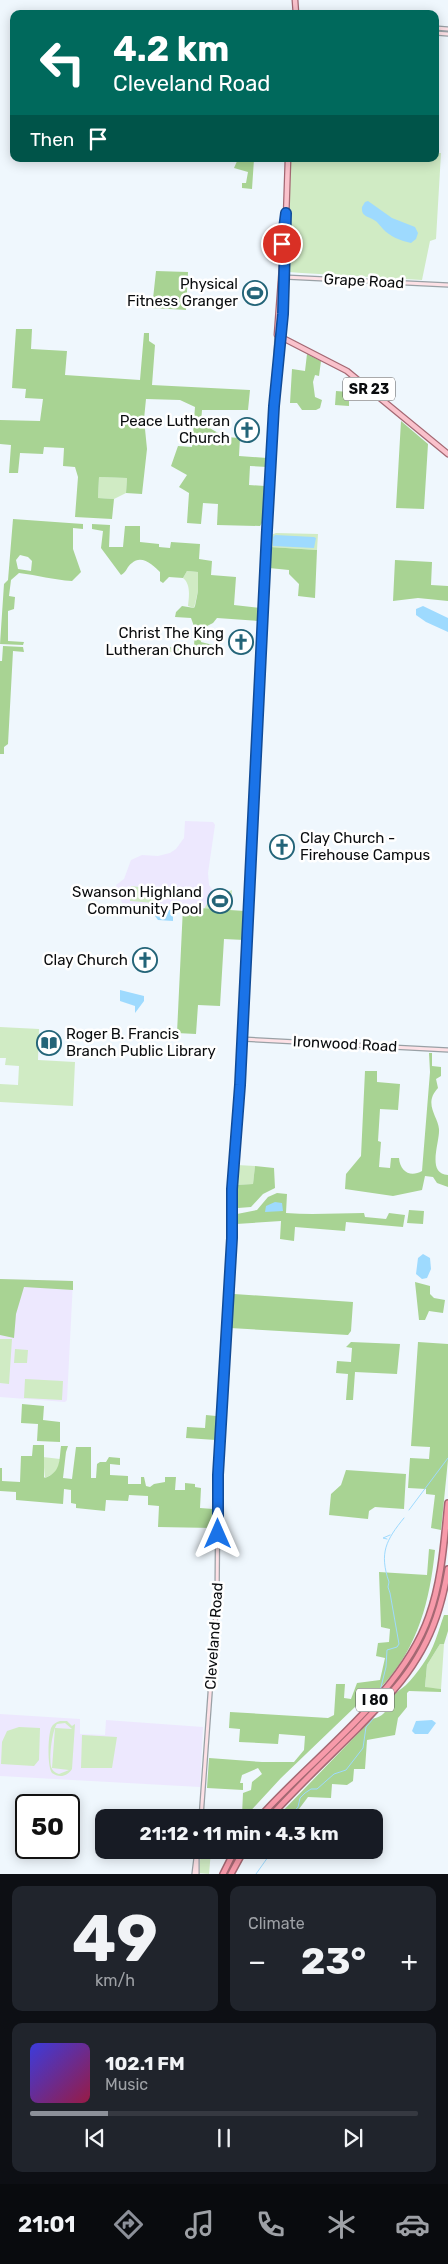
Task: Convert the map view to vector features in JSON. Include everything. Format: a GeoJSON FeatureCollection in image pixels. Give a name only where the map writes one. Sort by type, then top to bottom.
{"type":"FeatureCollection","features":[{"type":"Feature","properties":{"kind":"highway","name":"I 80"},"geometry":{"type":"LineString","coordinates":[[268,1809],[374,1701],[405,1664],[420,1639],[437,1588],[448,1503]]}},
{"type":"Feature","properties":{"kind":"highway","name":"I 80"},"geometry":{"type":"LineString","coordinates":[[278,1809],[368,1718],[404,1678],[421,1653],[432,1628],[441,1604],[448,1569]]}},
{"type":"Feature","properties":{"kind":"highway"},"geometry":{"type":"LineString","coordinates":[[223,1874],[230,1859]]}},
{"type":"Feature","properties":{"kind":"highway"},"geometry":{"type":"LineString","coordinates":[[231,1874],[239,1859]]}},
{"type":"Feature","properties":{"kind":"main road","name":"Cleveland Road"},"geometry":{"type":"LineString","coordinates":[[202,1809],[217,1598],[218,1475],[232,1238],[232,1181],[242,1038],[288,162]]}},
{"type":"Feature","properties":{"kind":"main road","name":"Grape Road"},"geometry":{"type":"LineString","coordinates":[[282,277],[448,285]]}},
{"type":"Feature","properties":{"kind":"main road","name":"SR 23"},"geometry":{"type":"LineString","coordinates":[[279,336],[347,371],[448,454]]}},
{"type":"Feature","properties":{"kind":"main road","name":"Ironwood Road"},"geometry":{"type":"LineString","coordinates":[[242,1038],[448,1050]]}},
{"type":"Feature","properties":{"kind":"main road"},"geometry":{"type":"LineString","coordinates":[[195,1874],[197,1859]]}},
{"type":"Feature","properties":{"kind":"shaded area"},"geometry":{"type":"Polygon","coordinates":[[[185,821],[213,822],[215,825],[208,873],[209,885],[214,892],[204,909],[122,903],[116,885],[124,879],[131,860],[142,855],[158,856],[170,853],[176,849],[184,838],[185,821]]]}},
{"type":"Feature","properties":{"kind":"shaded area"},"geometry":{"type":"Polygon","coordinates":[[[0,1279],[73,1281],[67,1400],[65,1402],[0,1397],[0,1279]]]}},
{"type":"Feature","properties":{"kind":"shaded area"},"geometry":{"type":"Polygon","coordinates":[[[0,1714],[80,1719],[80,1734],[105,1735],[106,1720],[203,1727],[200,1787],[0,1776],[0,1714]]]}},
{"type":"Feature","properties":{"kind":"green space"},"geometry":{"type":"Polygon","coordinates":[[[439,153],[441,153],[436,239],[430,241],[422,280],[302,273],[289,272],[287,270],[291,162],[439,162],[439,153]]]}},
{"type":"Feature","properties":{"kind":"green space"},"geometry":{"type":"Polygon","coordinates":[[[237,162],[254,162],[252,189],[242,188],[242,183],[246,183],[248,172],[234,168],[237,162]]]}},
{"type":"Feature","properties":{"kind":"green space"},"geometry":{"type":"Polygon","coordinates":[[[156,271],[188,272],[186,310],[152,308],[156,271]]]}},
{"type":"Feature","properties":{"kind":"green space"},"geometry":{"type":"Polygon","coordinates":[[[16,329],[32,329],[31,349],[67,351],[65,375],[140,380],[144,333],[149,333],[149,341],[155,345],[152,385],[250,390],[248,410],[202,410],[201,423],[225,437],[240,438],[239,456],[267,458],[267,467],[250,466],[249,485],[265,486],[262,523],[260,526],[217,525],[218,504],[203,503],[201,524],[187,523],[189,493],[179,487],[187,475],[171,466],[178,446],[192,447],[195,407],[180,400],[146,399],[144,419],[147,449],[142,494],[126,493],[127,478],[99,477],[98,498],[114,499],[112,519],[75,517],[78,477],[75,467],[63,466],[64,448],[44,447],[43,454],[20,453],[18,473],[9,473],[11,445],[0,444],[0,420],[40,421],[43,399],[25,398],[26,389],[12,388],[16,329]]]}},
{"type":"Feature","properties":{"kind":"green space"},"geometry":{"type":"Polygon","coordinates":[[[307,354],[321,361],[319,376],[315,375],[313,382],[315,397],[322,400],[320,408],[316,410],[302,410],[297,403],[290,403],[292,369],[305,371],[307,354]]]}},
{"type":"Feature","properties":{"kind":"green space"},"geometry":{"type":"Polygon","coordinates":[[[336,391],[349,392],[349,406],[335,405],[336,391]]]}},
{"type":"Feature","properties":{"kind":"green space"},"geometry":{"type":"Polygon","coordinates":[[[401,421],[428,444],[424,509],[396,508],[401,421]]]}},
{"type":"Feature","properties":{"kind":"green space"},"geometry":{"type":"Polygon","coordinates":[[[99,477],[127,478],[126,493],[114,499],[98,498],[99,477]]]}},
{"type":"Feature","properties":{"kind":"green space"},"geometry":{"type":"Polygon","coordinates":[[[13,519],[83,524],[83,529],[73,528],[73,549],[81,572],[72,581],[19,573],[11,580],[9,596],[15,597],[14,609],[8,611],[8,641],[24,642],[23,645],[0,644],[4,584],[8,580],[13,519]],[[20,555],[16,560],[18,569],[31,571],[32,561],[28,557],[20,555]]]}},
{"type":"Feature","properties":{"kind":"green space"},"geometry":{"type":"Polygon","coordinates":[[[92,524],[110,525],[109,547],[123,547],[125,526],[140,526],[140,542],[159,544],[159,547],[170,548],[171,542],[200,544],[199,559],[212,561],[211,575],[236,577],[234,605],[260,608],[259,621],[217,618],[213,623],[203,628],[201,642],[213,645],[213,654],[146,651],[148,646],[182,648],[194,646],[195,629],[191,618],[175,617],[176,612],[182,606],[194,608],[198,591],[198,572],[187,571],[183,578],[169,577],[163,583],[160,581],[160,572],[148,562],[140,560],[130,564],[121,575],[101,548],[103,531],[92,529],[92,524]]]}},
{"type":"Feature","properties":{"kind":"green space"},"geometry":{"type":"Polygon","coordinates":[[[276,533],[318,534],[317,550],[270,547],[271,535],[276,533]]]}},
{"type":"Feature","properties":{"kind":"green space"},"geometry":{"type":"Polygon","coordinates":[[[270,547],[317,550],[315,598],[298,596],[299,584],[289,574],[289,570],[269,568],[270,547]]]}},
{"type":"Feature","properties":{"kind":"green space"},"geometry":{"type":"Polygon","coordinates":[[[395,560],[432,562],[431,585],[448,586],[448,601],[418,598],[393,601],[395,560]]]}},
{"type":"Feature","properties":{"kind":"green space"},"geometry":{"type":"Polygon","coordinates":[[[187,571],[198,572],[198,591],[194,608],[188,606],[188,587],[183,578],[187,571]]]}},
{"type":"Feature","properties":{"kind":"green space"},"geometry":{"type":"Polygon","coordinates":[[[3,646],[23,647],[24,652],[13,651],[8,744],[4,747],[4,754],[0,754],[0,661],[2,661],[3,646]]]}},
{"type":"Feature","properties":{"kind":"green space"},"geometry":{"type":"Polygon","coordinates":[[[131,886],[156,889],[155,903],[130,901],[131,886]]]}},
{"type":"Feature","properties":{"kind":"green space","name":"Swanson Highland Community Pool"},"geometry":{"type":"Polygon","coordinates":[[[232,890],[231,910],[204,909],[214,892],[223,894],[232,890]]]}},
{"type":"Feature","properties":{"kind":"green space"},"geometry":{"type":"Polygon","coordinates":[[[183,907],[245,911],[244,940],[224,939],[220,1006],[198,1005],[196,1034],[177,1033],[183,907]]]}},
{"type":"Feature","properties":{"kind":"green space"},"geometry":{"type":"Polygon","coordinates":[[[0,1027],[39,1029],[38,1060],[75,1062],[73,1106],[0,1102],[0,1084],[18,1085],[19,1066],[5,1065],[6,1058],[0,1058],[0,1027]]]}},
{"type":"Feature","properties":{"kind":"green space"},"geometry":{"type":"Polygon","coordinates":[[[429,1053],[432,1053],[432,1066],[441,1067],[441,1076],[436,1079],[438,1088],[431,1105],[439,1129],[436,1156],[437,1169],[441,1173],[448,1175],[448,1187],[437,1183],[433,1177],[425,1176],[422,1190],[393,1196],[345,1189],[346,1174],[361,1156],[365,1071],[377,1071],[377,1082],[400,1084],[398,1110],[380,1109],[378,1141],[381,1142],[379,1167],[390,1168],[391,1158],[399,1158],[401,1166],[406,1172],[413,1174],[422,1171],[430,1072],[429,1053]]]}},
{"type":"Feature","properties":{"kind":"green space"},"geometry":{"type":"Polygon","coordinates":[[[237,1165],[255,1166],[253,1184],[236,1185],[237,1165]]]}},
{"type":"Feature","properties":{"kind":"green space"},"geometry":{"type":"Polygon","coordinates":[[[255,1166],[274,1168],[275,1188],[263,1194],[251,1207],[238,1208],[236,1185],[253,1184],[255,1166]]]}},
{"type":"Feature","properties":{"kind":"green space"},"geometry":{"type":"Polygon","coordinates":[[[277,1193],[287,1194],[286,1213],[364,1213],[365,1217],[386,1219],[389,1213],[405,1215],[403,1227],[346,1222],[345,1231],[295,1227],[294,1241],[280,1239],[281,1221],[236,1224],[237,1214],[257,1210],[268,1197],[277,1193]]]}},
{"type":"Feature","properties":{"kind":"green space"},"geometry":{"type":"Polygon","coordinates":[[[409,1210],[424,1211],[423,1224],[407,1223],[409,1210]]]}},
{"type":"Feature","properties":{"kind":"green space"},"geometry":{"type":"Polygon","coordinates":[[[0,1279],[73,1281],[73,1290],[24,1287],[16,1314],[14,1338],[0,1335],[0,1279]]]}},
{"type":"Feature","properties":{"kind":"green space"},"geometry":{"type":"Polygon","coordinates":[[[415,1282],[430,1286],[430,1294],[434,1298],[445,1300],[443,1313],[429,1311],[425,1320],[419,1320],[415,1282]]]}},
{"type":"Feature","properties":{"kind":"green space"},"geometry":{"type":"Polygon","coordinates":[[[234,1294],[353,1302],[351,1331],[348,1335],[230,1328],[234,1294]]]}},
{"type":"Feature","properties":{"kind":"green space"},"geometry":{"type":"Polygon","coordinates":[[[0,1339],[12,1339],[9,1384],[0,1383],[0,1339]]]}},
{"type":"Feature","properties":{"kind":"green space"},"geometry":{"type":"Polygon","coordinates":[[[351,1342],[400,1344],[397,1374],[355,1372],[353,1400],[346,1400],[348,1374],[336,1373],[337,1361],[351,1362],[352,1348],[346,1347],[351,1342]]]}},
{"type":"Feature","properties":{"kind":"green space"},"geometry":{"type":"Polygon","coordinates":[[[418,1342],[448,1344],[448,1460],[441,1530],[431,1528],[435,1495],[426,1494],[426,1489],[408,1488],[410,1458],[429,1459],[430,1447],[411,1446],[418,1342]]]}},
{"type":"Feature","properties":{"kind":"green space"},"geometry":{"type":"Polygon","coordinates":[[[15,1349],[28,1350],[27,1363],[14,1363],[15,1349]]]}},
{"type":"Feature","properties":{"kind":"green space"},"geometry":{"type":"Polygon","coordinates":[[[25,1379],[63,1381],[62,1400],[24,1398],[25,1379]]]}},
{"type":"Feature","properties":{"kind":"green space"},"geometry":{"type":"Polygon","coordinates":[[[22,1404],[44,1406],[43,1420],[60,1422],[60,1442],[37,1441],[38,1424],[21,1423],[22,1404]]]}},
{"type":"Feature","properties":{"kind":"green space"},"geometry":{"type":"Polygon","coordinates":[[[206,1415],[216,1416],[216,1440],[186,1438],[187,1427],[205,1428],[206,1415]]]}},
{"type":"Feature","properties":{"kind":"green space"},"geometry":{"type":"Polygon","coordinates":[[[33,1445],[44,1445],[45,1478],[57,1469],[61,1446],[68,1446],[63,1478],[72,1479],[76,1447],[91,1447],[91,1478],[96,1478],[97,1464],[106,1462],[109,1457],[120,1458],[120,1465],[110,1464],[110,1475],[128,1476],[128,1484],[141,1484],[141,1477],[144,1477],[146,1486],[150,1487],[154,1484],[165,1482],[165,1477],[176,1477],[175,1490],[185,1490],[185,1483],[195,1484],[195,1487],[201,1488],[200,1508],[213,1509],[213,1528],[158,1527],[159,1506],[148,1505],[148,1496],[129,1495],[128,1501],[106,1500],[105,1511],[76,1508],[76,1504],[71,1503],[71,1490],[64,1489],[63,1504],[16,1500],[16,1492],[0,1491],[0,1468],[2,1468],[2,1481],[20,1482],[21,1456],[32,1456],[33,1445]]]}},
{"type":"Feature","properties":{"kind":"green space"},"geometry":{"type":"Polygon","coordinates":[[[43,1457],[60,1459],[58,1471],[45,1478],[43,1457]]]}},
{"type":"Feature","properties":{"kind":"green space"},"geometry":{"type":"Polygon","coordinates":[[[346,1470],[406,1474],[404,1509],[375,1507],[369,1511],[368,1519],[329,1515],[331,1494],[341,1485],[346,1470]]]}},
{"type":"Feature","properties":{"kind":"green space"},"geometry":{"type":"Polygon","coordinates":[[[429,1549],[435,1550],[426,1605],[414,1639],[395,1670],[371,1699],[356,1706],[281,1778],[252,1809],[242,1809],[243,1793],[251,1790],[252,1782],[262,1774],[258,1768],[242,1775],[240,1783],[243,1783],[243,1790],[207,1788],[209,1758],[262,1762],[294,1762],[304,1750],[305,1736],[279,1734],[278,1744],[239,1742],[240,1729],[229,1728],[230,1712],[328,1718],[334,1715],[336,1684],[345,1684],[344,1698],[351,1699],[357,1683],[380,1680],[385,1658],[376,1656],[378,1643],[389,1642],[390,1629],[381,1627],[379,1572],[427,1575],[429,1549]]]}},
{"type":"Feature","properties":{"kind":"green space"},"geometry":{"type":"Polygon","coordinates":[[[444,1615],[448,1615],[448,1631],[444,1644],[440,1644],[427,1665],[425,1687],[441,1689],[441,1692],[409,1691],[407,1693],[407,1707],[398,1718],[395,1735],[367,1740],[365,1769],[354,1769],[353,1781],[347,1785],[332,1784],[331,1798],[308,1797],[299,1809],[285,1809],[372,1719],[384,1713],[394,1695],[406,1685],[427,1658],[444,1615]]]}},
{"type":"Feature","properties":{"kind":"green space"},"geometry":{"type":"Polygon","coordinates":[[[440,1644],[444,1644],[441,1689],[425,1688],[427,1665],[440,1644]]]}},
{"type":"Feature","properties":{"kind":"green space"},"geometry":{"type":"Polygon","coordinates":[[[59,1721],[67,1721],[72,1726],[75,1724],[72,1769],[68,1774],[60,1776],[52,1773],[49,1764],[51,1728],[59,1721]],[[65,1723],[57,1724],[55,1728],[72,1729],[65,1723]],[[55,1728],[50,1760],[52,1769],[59,1774],[69,1770],[52,1768],[55,1728]]]}},
{"type":"Feature","properties":{"kind":"green space"},"geometry":{"type":"Polygon","coordinates":[[[19,1727],[40,1728],[39,1760],[34,1766],[1,1764],[2,1742],[7,1731],[19,1727]]]}},
{"type":"Feature","properties":{"kind":"green space"},"geometry":{"type":"Polygon","coordinates":[[[82,1735],[117,1737],[112,1768],[81,1768],[82,1735]]]}},
{"type":"Feature","properties":{"kind":"green space"},"geometry":{"type":"Polygon","coordinates":[[[200,1859],[210,1859],[209,1874],[199,1873],[200,1859]]]}},
{"type":"Feature","properties":{"kind":"water"},"geometry":{"type":"Polygon","coordinates":[[[368,201],[392,218],[415,227],[418,233],[416,239],[411,243],[396,238],[386,232],[375,221],[365,216],[362,207],[368,201]]]}},
{"type":"Feature","properties":{"kind":"water"},"geometry":{"type":"Polygon","coordinates":[[[275,535],[314,537],[316,538],[314,548],[273,546],[273,537],[275,535]]]}},
{"type":"Feature","properties":{"kind":"water"},"geometry":{"type":"Polygon","coordinates":[[[423,606],[448,618],[448,632],[416,615],[416,609],[423,606]]]}},
{"type":"Feature","properties":{"kind":"water"},"geometry":{"type":"Polygon","coordinates":[[[157,909],[173,910],[173,921],[158,920],[155,916],[157,909]]]}},
{"type":"Feature","properties":{"kind":"water"},"geometry":{"type":"Polygon","coordinates":[[[120,990],[144,996],[144,1001],[135,1013],[135,1006],[120,1001],[120,990]]]}},
{"type":"Feature","properties":{"kind":"water"},"geometry":{"type":"Polygon","coordinates":[[[275,1202],[282,1203],[283,1211],[265,1212],[266,1206],[275,1202]]]}},
{"type":"Feature","properties":{"kind":"water"},"geometry":{"type":"Polygon","coordinates":[[[423,1254],[430,1258],[431,1269],[427,1278],[422,1279],[416,1274],[418,1258],[423,1254]]]}},
{"type":"Feature","properties":{"kind":"water"},"geometry":{"type":"Polygon","coordinates":[[[432,1720],[436,1723],[428,1734],[415,1734],[412,1731],[416,1721],[432,1720]]]}},
{"type":"Feature","properties":{"kind":"waterway"},"geometry":{"type":"LineString","coordinates":[[409,1510],[448,1458]]}},
{"type":"Feature","properties":{"kind":"waterway"},"geometry":{"type":"LineString","coordinates":[[380,1691],[386,1667],[387,1650],[397,1647],[399,1644],[388,1587],[389,1582],[385,1563],[386,1547],[404,1518]]}},
{"type":"Feature","properties":{"kind":"waterway"},"geometry":{"type":"LineString","coordinates":[[387,1539],[383,1538],[390,1535]]}},
{"type":"Feature","properties":{"kind":"waterway"},"geometry":{"type":"LineString","coordinates":[[296,1809],[300,1798],[305,1793],[311,1789],[317,1789],[334,1774],[346,1770],[363,1748],[366,1727],[373,1719]]}},
{"type":"Feature","properties":{"kind":"waterway"},"geometry":{"type":"LineString","coordinates":[[256,1874],[267,1859]]}},
{"type":"Feature","properties":{"kind":"place","name":"Physical Fitness Granger"},"geometry":{"type":"Point","coordinates":[255,293]}},
{"type":"Feature","properties":{"kind":"place","name":"Peace Lutheran Church"},"geometry":{"type":"Point","coordinates":[247,430]}},
{"type":"Feature","properties":{"kind":"place","name":"Christ The King Lutheran Church"},"geometry":{"type":"Point","coordinates":[241,642]}},
{"type":"Feature","properties":{"kind":"place","name":"Clay Church - Firehouse Campus"},"geometry":{"type":"Point","coordinates":[282,847]}},
{"type":"Feature","properties":{"kind":"place","name":"Swanson Highland Community Pool"},"geometry":{"type":"Point","coordinates":[220,901]}},
{"type":"Feature","properties":{"kind":"place","name":"Clay Church"},"geometry":{"type":"Point","coordinates":[145,960]}},
{"type":"Feature","properties":{"kind":"place","name":"Roger B. Francis Branch Public Library"},"geometry":{"type":"Point","coordinates":[49,1043]}},
{"type":"Feature","properties":{"kind":"route"},"geometry":{"type":"LineString","coordinates":[[218,1534],[218,1475],[232,1238],[233,1172],[240,1085],[274,406],[282,337],[286,213],[282,244]]}}]}
